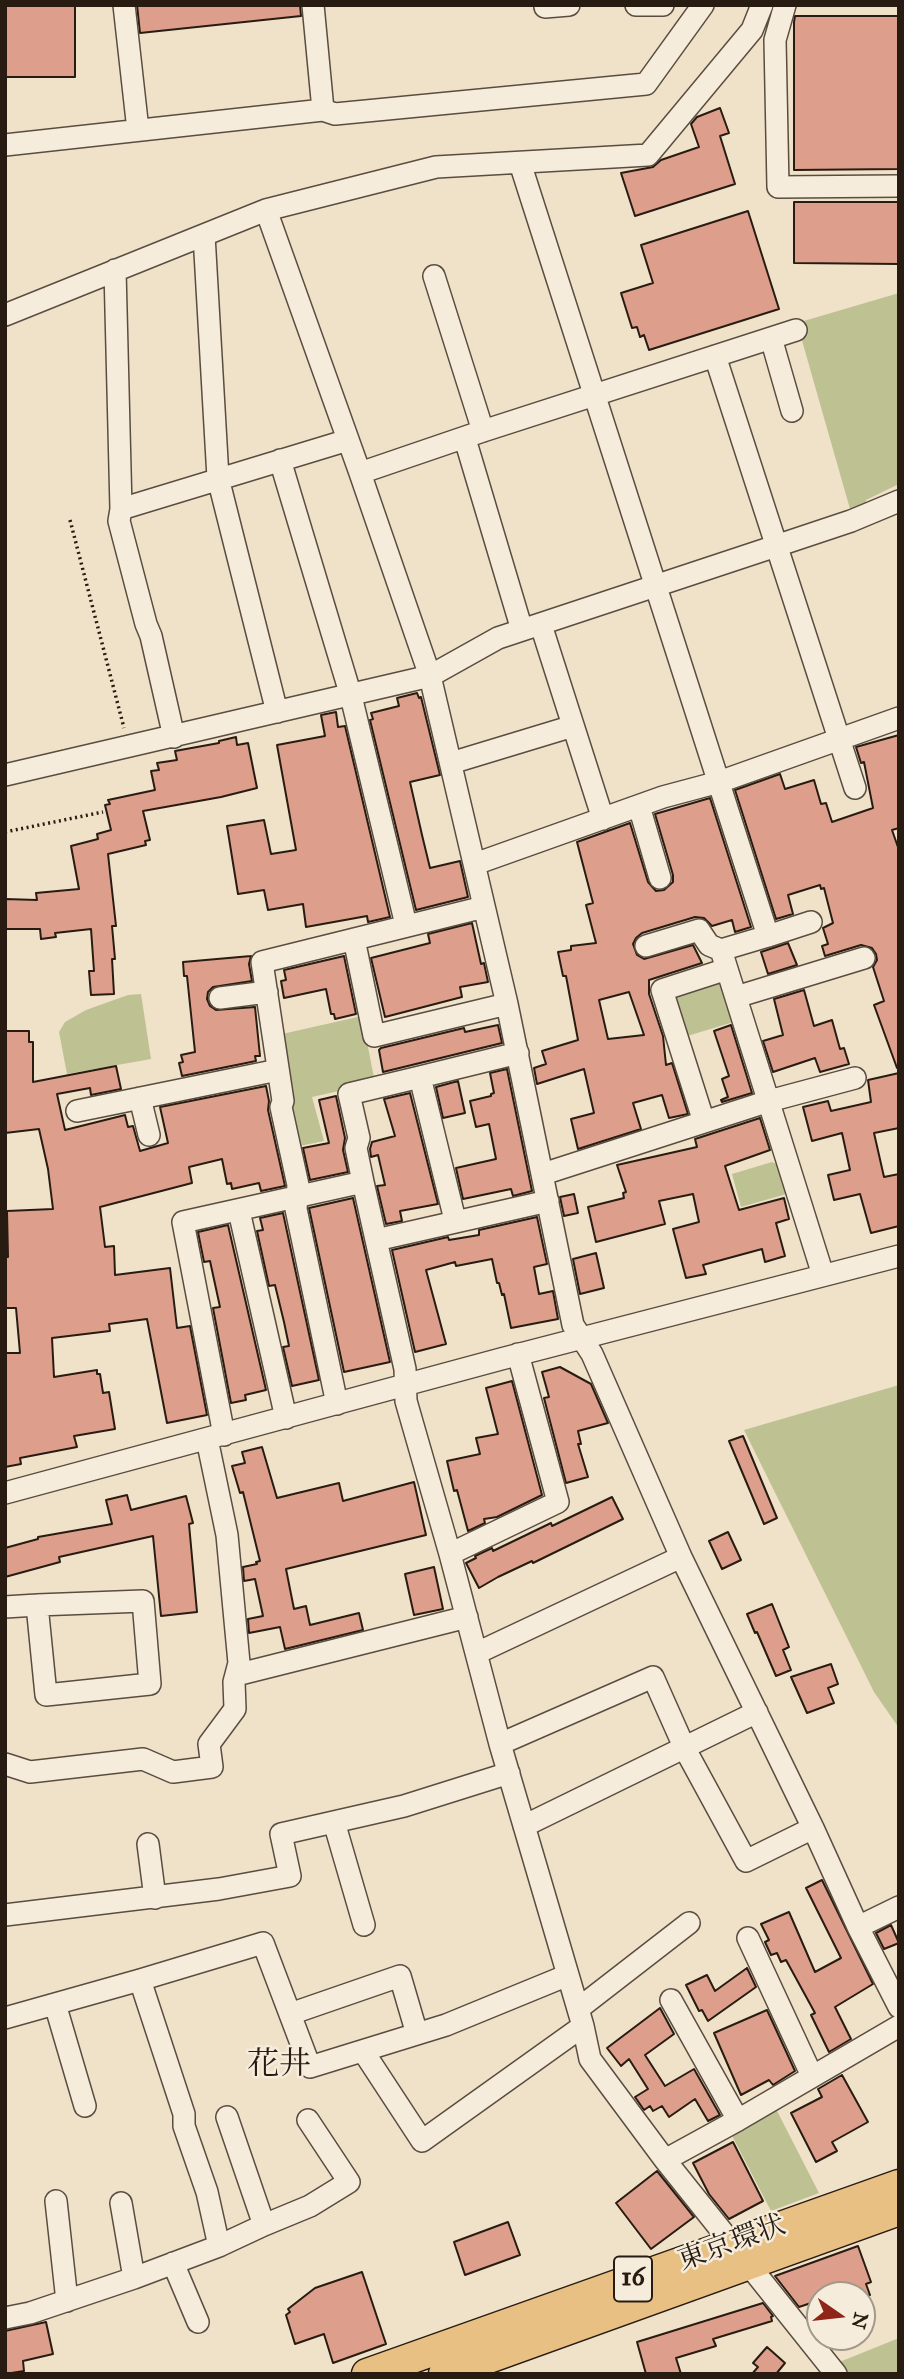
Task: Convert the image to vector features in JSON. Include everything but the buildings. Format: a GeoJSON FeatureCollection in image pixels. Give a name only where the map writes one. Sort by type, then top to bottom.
{"type":"FeatureCollection","features":[{"type":"Feature","properties":{"kind":"highway","name":"東京環状"},"geometry":{"type":"LineString","coordinates":[[444,2374],[741,2254],[899,2185]]}},
{"type":"Feature","properties":{"kind":"highway","name":"東京環状"},"geometry":{"type":"LineString","coordinates":[[367,2374],[741,2254],[899,2210]]}},
{"type":"Feature","properties":{"kind":"street"},"geometry":{"type":"LineString","coordinates":[[124,5],[138,130]]}},
{"type":"Feature","properties":{"kind":"street"},"geometry":{"type":"LineString","coordinates":[[313,5],[323,110]]}},
{"type":"Feature","properties":{"kind":"street"},"geometry":{"type":"LineString","coordinates":[[545,6],[569,5]]}},
{"type":"Feature","properties":{"kind":"street"},"geometry":{"type":"LineString","coordinates":[[636,5],[663,5]]}},
{"type":"Feature","properties":{"kind":"street"},"geometry":{"type":"LineString","coordinates":[[5,145],[323,110],[335,114],[646,84],[703,5]]}},
{"type":"Feature","properties":{"kind":"street"},"geometry":{"type":"LineString","coordinates":[[5,315],[266,210],[436,167],[648,155],[752,30],[760,6],[784,8],[775,40],[778,187],[899,186]]}},
{"type":"Feature","properties":{"kind":"street"},"geometry":{"type":"LineString","coordinates":[[520,163],[768,936]]}},
{"type":"Feature","properties":{"kind":"street"},"geometry":{"type":"LineString","coordinates":[[266,210],[430,676],[518,1053],[573,1325],[592,1354],[681,1557],[813,1828],[858,1927],[893,1981],[899,2007]]}},
{"type":"Feature","properties":{"kind":"street"},"geometry":{"type":"LineString","coordinates":[[204,235],[218,478],[277,712]]}},
{"type":"Feature","properties":{"kind":"street"},"geometry":{"type":"LineString","coordinates":[[115,270],[121,509],[119,521],[151,636],[174,737]]}},
{"type":"Feature","properties":{"kind":"street"},"geometry":{"type":"LineString","coordinates":[[434,276],[474,435],[532,628],[573,726],[603,819]]}},
{"type":"Feature","properties":{"kind":"street"},"geometry":{"type":"LineString","coordinates":[[360,473],[796,330]]}},
{"type":"Feature","properties":{"kind":"street"},"geometry":{"type":"LineString","coordinates":[[771,338],[792,411]]}},
{"type":"Feature","properties":{"kind":"street"},"geometry":{"type":"LineString","coordinates":[[715,356],[855,788]]}},
{"type":"Feature","properties":{"kind":"street"},"geometry":{"type":"LineString","coordinates":[[121,509],[348,440]]}},
{"type":"Feature","properties":{"kind":"street"},"geometry":{"type":"LineString","coordinates":[[280,460],[351,696],[406,925]]}},
{"type":"Feature","properties":{"kind":"street"},"geometry":{"type":"LineString","coordinates":[[5,775],[430,676],[498,638],[778,546],[899,501]]}},
{"type":"Feature","properties":{"kind":"street"},"geometry":{"type":"LineString","coordinates":[[475,864],[899,718]]}},
{"type":"Feature","properties":{"kind":"street"},"geometry":{"type":"LineString","coordinates":[[451,763],[573,726]]}},
{"type":"Feature","properties":{"kind":"street"},"geometry":{"type":"LineString","coordinates":[[639,806],[660,878]]}},
{"type":"Feature","properties":{"kind":"street"},"geometry":{"type":"LineString","coordinates":[[337,1404],[296,1209],[298,1185],[281,1107],[283,1101],[262,962],[484,907]]}},
{"type":"Feature","properties":{"kind":"street"},"geometry":{"type":"LineString","coordinates":[[704,1122],[662,990],[768,936],[811,922]]}},
{"type":"Feature","properties":{"kind":"street"},"geometry":{"type":"LineString","coordinates":[[646,946],[699,930],[709,945],[724,959],[823,1275]]}},
{"type":"Feature","properties":{"kind":"street"},"geometry":{"type":"LineString","coordinates":[[354,939],[374,1036],[507,1004]]}},
{"type":"Feature","properties":{"kind":"street"},"geometry":{"type":"LineString","coordinates":[[736,997],[864,958]]}},
{"type":"Feature","properties":{"kind":"street"},"geometry":{"type":"LineString","coordinates":[[220,998],[267,992]]}},
{"type":"Feature","properties":{"kind":"street"},"geometry":{"type":"LineString","coordinates":[[518,1053],[349,1094],[359,1138],[356,1148],[405,1369],[406,1401],[500,1744],[581,2017],[590,2059],[665,2160],[836,2374]]}},
{"type":"Feature","properties":{"kind":"street"},"geometry":{"type":"LineString","coordinates":[[77,1111],[278,1070]]}},
{"type":"Feature","properties":{"kind":"street"},"geometry":{"type":"LineString","coordinates":[[420,1077],[455,1220]]}},
{"type":"Feature","properties":{"kind":"street"},"geometry":{"type":"LineString","coordinates":[[543,1174],[769,1101],[855,1078]]}},
{"type":"Feature","properties":{"kind":"street"},"geometry":{"type":"LineString","coordinates":[[140,1098],[149,1135]]}},
{"type":"Feature","properties":{"kind":"street"},"geometry":{"type":"LineString","coordinates":[[5,1764],[30,1772],[143,1759],[173,1772],[212,1767],[209,1744],[235,1709],[234,1682],[239,1663],[215,1437],[183,1222],[363,1182]]}},
{"type":"Feature","properties":{"kind":"street"},"geometry":{"type":"LineString","coordinates":[[376,1240],[548,1200]]}},
{"type":"Feature","properties":{"kind":"street"},"geometry":{"type":"LineString","coordinates":[[239,1211],[286,1418]]}},
{"type":"Feature","properties":{"kind":"street"},"geometry":{"type":"LineString","coordinates":[[5,1493],[518,1354],[899,1255]]}},
{"type":"Feature","properties":{"kind":"street"},"geometry":{"type":"LineString","coordinates":[[450,1554],[558,1502],[518,1354]]}},
{"type":"Feature","properties":{"kind":"street"},"geometry":{"type":"LineString","coordinates":[[477,1653],[681,1557]]}},
{"type":"Feature","properties":{"kind":"street"},"geometry":{"type":"LineString","coordinates":[[5,1607],[37,1605],[143,1601],[151,1694],[46,1695],[37,1605]]}},
{"type":"Feature","properties":{"kind":"street"},"geometry":{"type":"LineString","coordinates":[[236,1675],[467,1617]]}},
{"type":"Feature","properties":{"kind":"street"},"geometry":{"type":"LineString","coordinates":[[500,1744],[653,1677],[685,1749],[746,1861],[813,1828]]}},
{"type":"Feature","properties":{"kind":"street"},"geometry":{"type":"LineString","coordinates":[[524,1826],[757,1712]]}},
{"type":"Feature","properties":{"kind":"street"},"geometry":{"type":"LineString","coordinates":[[5,1915],[155,1898],[290,1876],[281,1834],[404,1806],[509,1773]]}},
{"type":"Feature","properties":{"kind":"street"},"geometry":{"type":"LineString","coordinates":[[334,1822],[364,1924]]}},
{"type":"Feature","properties":{"kind":"street"},"geometry":{"type":"LineString","coordinates":[[148,1844],[155,1898]]}},
{"type":"Feature","properties":{"kind":"street"},"geometry":{"type":"LineString","coordinates":[[858,1927],[899,1907]]}},
{"type":"Feature","properties":{"kind":"street"},"geometry":{"type":"LineString","coordinates":[[363,2051],[422,2141],[581,2017],[689,1923]]}},
{"type":"Feature","properties":{"kind":"street"},"geometry":{"type":"LineString","coordinates":[[748,1938],[812,2076]]}},
{"type":"Feature","properties":{"kind":"street"},"geometry":{"type":"LineString","coordinates":[[5,2018],[263,1942],[310,2067],[446,2025],[568,1975]]}},
{"type":"Feature","properties":{"kind":"street"},"geometry":{"type":"LineString","coordinates":[[290,2014],[400,1976],[417,2034]]}},
{"type":"Feature","properties":{"kind":"street"},"geometry":{"type":"LineString","coordinates":[[140,1980],[207,2192],[219,2246]]}},
{"type":"Feature","properties":{"kind":"street"},"geometry":{"type":"LineString","coordinates":[[671,2000],[738,2120]]}},
{"type":"Feature","properties":{"kind":"street"},"geometry":{"type":"LineString","coordinates":[[55,2004],[85,2106]]}},
{"type":"Feature","properties":{"kind":"street"},"geometry":{"type":"LineString","coordinates":[[665,2160],[899,2026]]}},
{"type":"Feature","properties":{"kind":"street"},"geometry":{"type":"LineString","coordinates":[[227,2117],[264,2225]]}},
{"type":"Feature","properties":{"kind":"street"},"geometry":{"type":"LineString","coordinates":[[5,2318],[67,2301],[219,2246],[310,2206],[349,2182],[308,2120]]}},
{"type":"Feature","properties":{"kind":"street"},"geometry":{"type":"LineString","coordinates":[[56,2200],[67,2301]]}},
{"type":"Feature","properties":{"kind":"street"},"geometry":{"type":"LineString","coordinates":[[121,2203],[134,2278]]}},
{"type":"Feature","properties":{"kind":"street"},"geometry":{"type":"LineString","coordinates":[[173,2263],[198,2322]]}},
{"type":"Feature","properties":{"kind":"path"},"geometry":{"type":"LineString","coordinates":[[70,520],[120,707],[128,747]]}},
{"type":"Feature","properties":{"kind":"path"},"geometry":{"type":"LineString","coordinates":[[5,832],[103,812]]}},
{"type":"Feature","properties":{"kind":"green space"},"geometry":{"type":"Polygon","coordinates":[[[899,293],[899,484],[866,500],[865,508],[852,516],[797,323],[899,293]]]}},
{"type":"Feature","properties":{"kind":"green space"},"geometry":{"type":"Polygon","coordinates":[[[724,976],[737,1021],[684,1037],[673,991],[724,976]]]}},
{"type":"Feature","properties":{"kind":"green space"},"geometry":{"type":"Polygon","coordinates":[[[141,994],[151,1059],[67,1074],[59,1032],[65,1022],[86,1010],[128,995],[141,994]]]}},
{"type":"Feature","properties":{"kind":"green space"},"geometry":{"type":"Polygon","coordinates":[[[362,1016],[375,1083],[312,1097],[324,1141],[295,1147],[282,1034],[362,1016]]]}},
{"type":"Feature","properties":{"kind":"green space"},"geometry":{"type":"Polygon","coordinates":[[[772,1162],[781,1166],[790,1193],[741,1207],[732,1174],[772,1162]]]}},
{"type":"Feature","properties":{"kind":"green space"},"geometry":{"type":"Polygon","coordinates":[[[899,1385],[899,1728],[874,1692],[744,1430],[899,1385]]]}},
{"type":"Feature","properties":{"kind":"green space"},"geometry":{"type":"Polygon","coordinates":[[[774,2105],[819,2193],[771,2211],[729,2130],[774,2105]]]}},
{"type":"Feature","properties":{"kind":"green space"},"geometry":{"type":"Polygon","coordinates":[[[899,2338],[899,2374],[843,2374],[837,2363],[867,2351],[876,2351],[876,2347],[899,2338]]]}},
{"type":"Feature","properties":{"kind":"district","name":"花井"},"geometry":{"type":"Point","coordinates":[279,2066]}}]}
